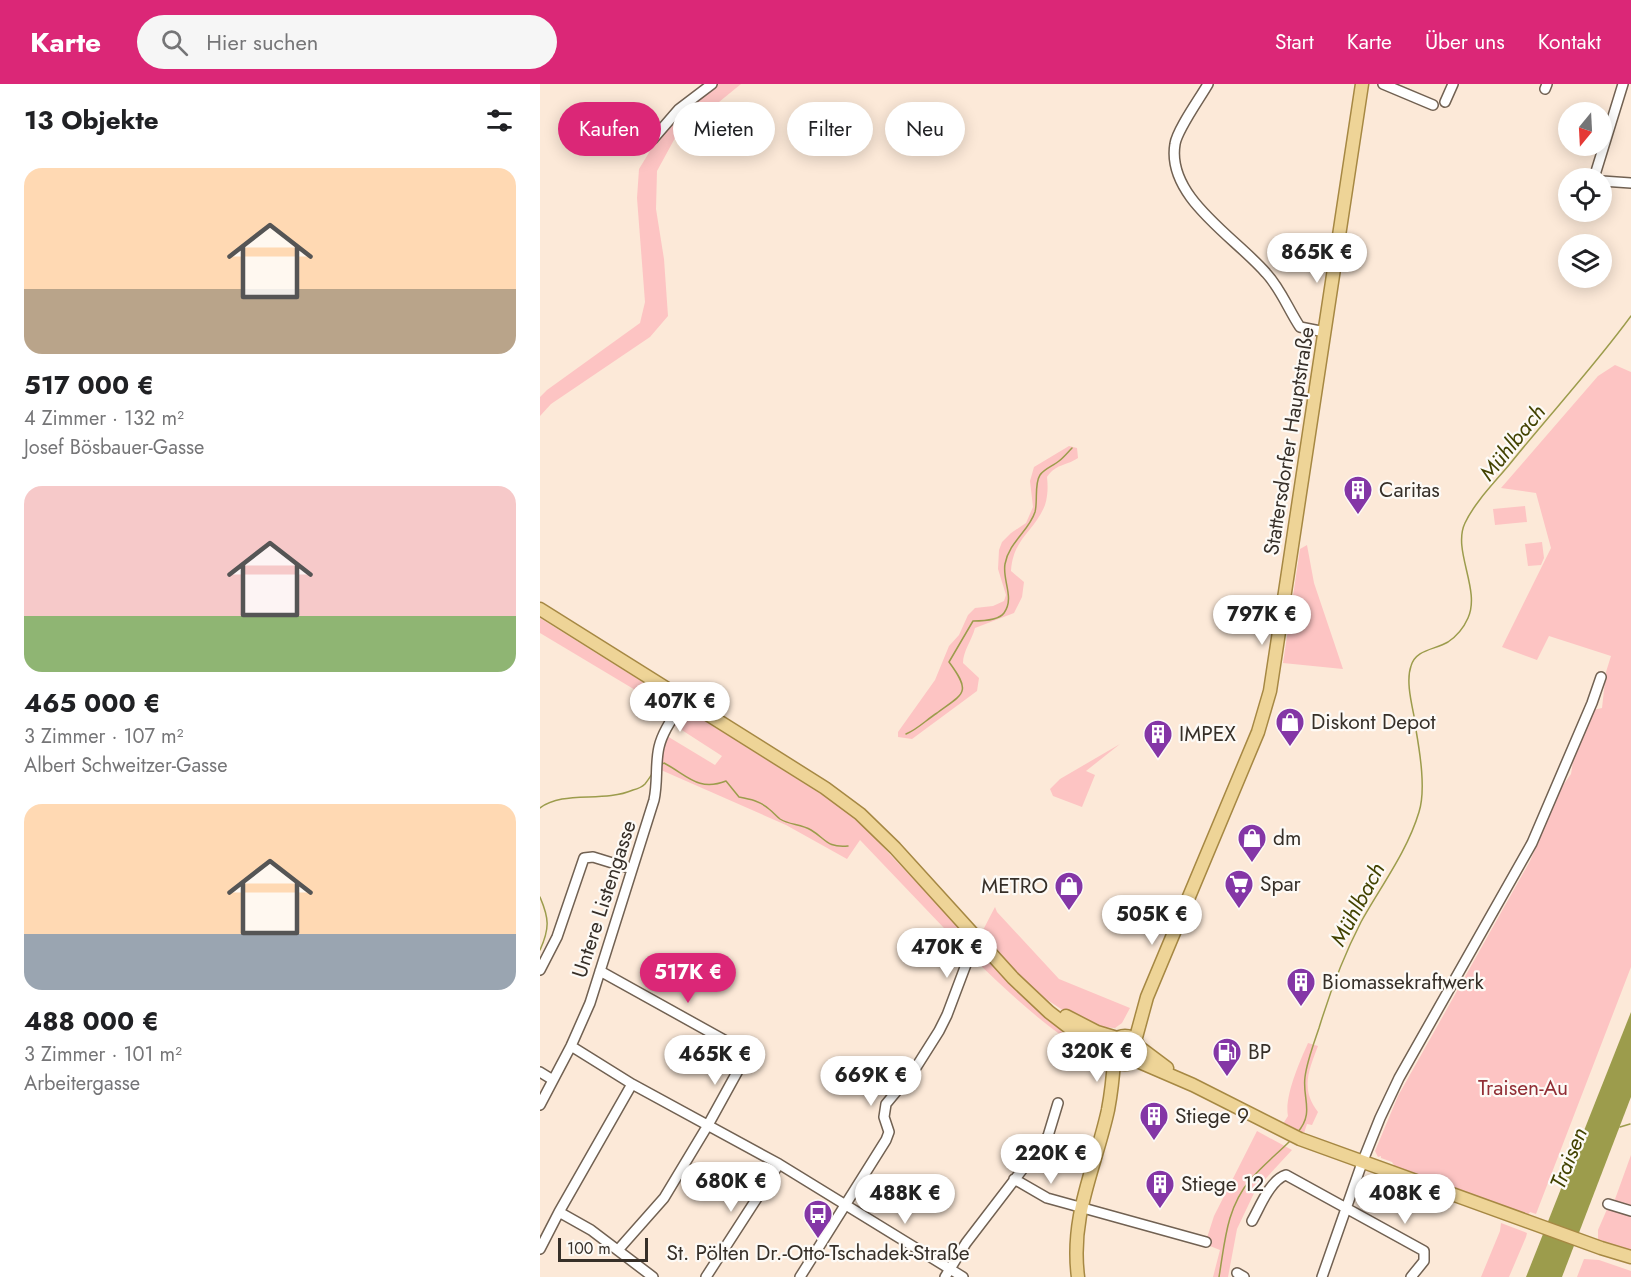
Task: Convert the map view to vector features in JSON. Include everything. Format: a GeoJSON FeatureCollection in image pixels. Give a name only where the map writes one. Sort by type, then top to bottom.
{"type":"FeatureCollection","features":[{"type":"Feature","properties":{"kind":"main road","name":"Stattersdorfer Hauptstraße"},"geometry":{"type":"LineString","coordinates":[[1129,1040],[1258,732],[1270,691],[1362,84]]}},
{"type":"Feature","properties":{"kind":"main road"},"geometry":{"type":"LineString","coordinates":[[540,609],[825,788],[860,814],[895,848],[1013,978],[1071,1029],[1093,1040],[1121,1059],[1193,1085],[1300,1139],[1504,1214],[1631,1257]]}},
{"type":"Feature","properties":{"kind":"main road"},"geometry":{"type":"LineString","coordinates":[[1050,1010],[1086,1028],[1129,1040],[1193,1085]]}},
{"type":"Feature","properties":{"kind":"main road"},"geometry":{"type":"LineString","coordinates":[[1078,1277],[1076,1239],[1080,1207],[1121,1059],[1112,1044],[1129,1040]]}},
{"type":"Feature","properties":{"kind":"main road"},"geometry":{"type":"LineString","coordinates":[[1121,1059],[1138,1054],[1129,1040]]}},
{"type":"Feature","properties":{"kind":"main road"},"geometry":{"type":"LineString","coordinates":[[1600,1248],[1631,1262]]}},
{"type":"Feature","properties":{"kind":"street"},"geometry":{"type":"LineString","coordinates":[[661,131],[679,110],[712,84]]}},
{"type":"Feature","properties":{"kind":"street"},"geometry":{"type":"LineString","coordinates":[[1208,84],[1175,140],[1174,160],[1179,179],[1185,190],[1205,213],[1267,273],[1300,327],[1325,332]]}},
{"type":"Feature","properties":{"kind":"street"},"geometry":{"type":"LineString","coordinates":[[1383,84],[1433,105]]}},
{"type":"Feature","properties":{"kind":"street"},"geometry":{"type":"LineString","coordinates":[[1445,102],[1453,84]]}},
{"type":"Feature","properties":{"kind":"street"},"geometry":{"type":"LineString","coordinates":[[1597,168],[1623,84]]}},
{"type":"Feature","properties":{"kind":"street"},"geometry":{"type":"LineString","coordinates":[[1612,182],[1631,183]]}},
{"type":"Feature","properties":{"kind":"street"},"geometry":{"type":"LineString","coordinates":[[1322,1277],[1362,1162],[1380,1118],[1399,1078],[1532,843],[1575,745],[1601,677]]}},
{"type":"Feature","properties":{"kind":"street","name":"Untere Listengasse"},"geometry":{"type":"LineString","coordinates":[[540,1105],[571,1046],[590,1003],[654,800],[658,750],[662,737],[684,700]]}},
{"type":"Feature","properties":{"kind":"street"},"geometry":{"type":"LineString","coordinates":[[540,970],[557,937],[584,858],[593,857],[632,869]]}},
{"type":"Feature","properties":{"kind":"street"},"geometry":{"type":"LineString","coordinates":[[800,1277],[886,1140],[889,1132],[884,1118],[886,1104],[915,1069],[947,1015],[976,938]]}},
{"type":"Feature","properties":{"kind":"street"},"geometry":{"type":"LineString","coordinates":[[600,970],[744,1051],[746,1057],[664,1198],[618,1250]]}},
{"type":"Feature","properties":{"kind":"street"},"geometry":{"type":"LineString","coordinates":[[571,1046],[632,1084],[779,1164],[846,1204],[947,1273],[963,1277]]}},
{"type":"Feature","properties":{"kind":"street"},"geometry":{"type":"LineString","coordinates":[[540,1072],[553,1080]]}},
{"type":"Feature","properties":{"kind":"street"},"geometry":{"type":"LineString","coordinates":[[540,1249],[632,1084]]}},
{"type":"Feature","properties":{"kind":"street"},"geometry":{"type":"LineString","coordinates":[[947,1273],[1014,1179],[1048,1136],[1058,1103]]}},
{"type":"Feature","properties":{"kind":"street"},"geometry":{"type":"LineString","coordinates":[[706,1277],[779,1164]]}},
{"type":"Feature","properties":{"kind":"street"},"geometry":{"type":"LineString","coordinates":[[1252,1221],[1274,1183],[1281,1176],[1286,1175],[1424,1251],[1424,1261],[1410,1277]]}},
{"type":"Feature","properties":{"kind":"street"},"geometry":{"type":"LineString","coordinates":[[1014,1179],[1047,1198],[1206,1242]]}},
{"type":"Feature","properties":{"kind":"street"},"geometry":{"type":"LineString","coordinates":[[1608,1204],[1631,1211]]}},
{"type":"Feature","properties":{"kind":"street"},"geometry":{"type":"LineString","coordinates":[[559,1212],[591,1230],[653,1277]]}},
{"type":"Feature","properties":{"kind":"green space"},"geometry":{"type":"Polygon","coordinates":[[[713,84],[741,84],[719,102],[692,102],[713,84]]]}},
{"type":"Feature","properties":{"kind":"green space"},"geometry":{"type":"Polygon","coordinates":[[[673,121],[673,142],[657,171],[656,209],[664,259],[668,316],[650,337],[551,404],[540,416],[540,397],[547,390],[640,323],[645,302],[637,198],[639,169],[647,156],[661,156],[661,135],[673,121]]]}},
{"type":"Feature","properties":{"kind":"green space","name":"Traisen-Au"},"geometry":{"type":"Polygon","coordinates":[[[1615,365],[1631,372],[1631,967],[1536,1214],[1530,1212],[1528,1215],[1395,1167],[1392,1162],[1381,1156],[1378,1157],[1375,1151],[1398,1096],[1530,861],[1561,788],[1571,774],[1573,761],[1593,710],[1602,708],[1606,672],[1611,656],[1549,636],[1537,660],[1502,647],[1551,548],[1536,493],[1501,488],[1598,376],[1615,365]]]}},
{"type":"Feature","properties":{"kind":"green space"},"geometry":{"type":"Polygon","coordinates":[[[1069,446],[1077,448],[1078,458],[1058,467],[1047,477],[1048,491],[1045,505],[1016,550],[1011,571],[1024,582],[1022,597],[1014,613],[975,628],[966,650],[963,663],[979,678],[977,691],[912,739],[898,737],[898,732],[935,680],[949,646],[959,635],[968,615],[975,608],[993,606],[1004,601],[1006,595],[998,569],[1002,542],[1026,523],[1033,507],[1030,481],[1034,467],[1069,446]]]}},
{"type":"Feature","properties":{"kind":"green space"},"geometry":{"type":"Polygon","coordinates":[[[1525,506],[1527,522],[1495,525],[1493,509],[1525,506]]]}},
{"type":"Feature","properties":{"kind":"green space"},"geometry":{"type":"Polygon","coordinates":[[[1542,542],[1544,558],[1541,565],[1528,566],[1525,544],[1542,542]]]}},
{"type":"Feature","properties":{"kind":"green space"},"geometry":{"type":"Polygon","coordinates":[[[1307,545],[1314,583],[1343,669],[1283,663],[1300,549],[1307,545]]]}},
{"type":"Feature","properties":{"kind":"green space"},"geometry":{"type":"Polygon","coordinates":[[[540,618],[673,701],[672,712],[540,633],[540,618]]]}},
{"type":"Feature","properties":{"kind":"green space"},"geometry":{"type":"Polygon","coordinates":[[[683,710],[689,711],[835,803],[866,829],[966,935],[969,942],[964,949],[860,840],[847,859],[786,825],[661,770],[662,752],[667,736],[715,765],[722,756],[674,725],[683,710]]]}},
{"type":"Feature","properties":{"kind":"green space"},"geometry":{"type":"Polygon","coordinates":[[[1120,744],[1086,771],[1095,775],[1082,807],[1053,796],[1050,789],[1060,779],[1120,744]]]}},
{"type":"Feature","properties":{"kind":"green space"},"geometry":{"type":"Polygon","coordinates":[[[995,907],[997,912],[1059,979],[1130,1008],[1122,1023],[1115,1028],[1092,1026],[1043,997],[1014,972],[982,932],[995,907]]]}},
{"type":"Feature","properties":{"kind":"green space"},"geometry":{"type":"Polygon","coordinates":[[[977,951],[1066,1032],[1090,1047],[1087,1053],[1041,1020],[1001,984],[973,958],[977,951]]]}},
{"type":"Feature","properties":{"kind":"green space"},"geometry":{"type":"Polygon","coordinates":[[[1122,1042],[1128,1042],[1133,1050],[1131,1056],[1122,1058],[1117,1053],[1117,1047],[1122,1042]]]}},
{"type":"Feature","properties":{"kind":"green space"},"geometry":{"type":"Polygon","coordinates":[[[1308,1043],[1318,1046],[1309,1071],[1308,1087],[1312,1104],[1318,1112],[1312,1125],[1307,1124],[1304,1133],[1299,1135],[1281,1127],[1288,1116],[1290,1089],[1308,1043]]]}},
{"type":"Feature","properties":{"kind":"green space"},"geometry":{"type":"Polygon","coordinates":[[[1257,1131],[1292,1150],[1256,1189],[1237,1229],[1228,1277],[1213,1277],[1220,1250],[1205,1244],[1214,1216],[1257,1131]]]}},
{"type":"Feature","properties":{"kind":"green space"},"geometry":{"type":"Polygon","coordinates":[[[1631,1155],[1631,1207],[1614,1202],[1631,1155]]]}},
{"type":"Feature","properties":{"kind":"green space"},"geometry":{"type":"Polygon","coordinates":[[[1608,1207],[1631,1213],[1631,1251],[1598,1240],[1598,1230],[1608,1207]]]}},
{"type":"Feature","properties":{"kind":"green space"},"geometry":{"type":"Polygon","coordinates":[[[1501,1223],[1527,1233],[1526,1237],[1509,1277],[1481,1277],[1500,1231],[1501,1223]]]}},
{"type":"Feature","properties":{"kind":"green space"},"geometry":{"type":"Polygon","coordinates":[[[1584,1259],[1599,1260],[1631,1271],[1631,1277],[1577,1277],[1584,1259]]]}},
{"type":"Feature","properties":{"kind":"shaded area","name":"Traisen"},"geometry":{"type":"Polygon","coordinates":[[[1631,1012],[1631,1097],[1562,1277],[1526,1277],[1631,1012]]]}},
{"type":"Feature","properties":{"kind":"waterway","name":"Mühlbach"},"geometry":{"type":"LineString","coordinates":[[1414,716],[1409,684],[1413,660],[1421,653],[1448,642],[1460,631],[1468,618],[1471,595],[1462,534],[1469,515],[1631,316]]}},
{"type":"Feature","properties":{"kind":"waterway"},"geometry":{"type":"LineString","coordinates":[[906,734],[954,701],[962,692],[961,680],[949,662],[973,621],[994,619],[1004,613],[1008,601],[1005,570],[1007,556],[1035,512],[1038,479],[1046,469],[1059,461],[1072,448]]}},
{"type":"Feature","properties":{"kind":"waterway","name":"Mühlbach"},"geometry":{"type":"LineString","coordinates":[[1297,1133],[1307,1112],[1305,1085],[1307,1065],[1338,974],[1361,922],[1408,841],[1419,812],[1422,782],[1416,730]]}},
{"type":"Feature","properties":{"kind":"waterway"},"geometry":{"type":"LineString","coordinates":[[661,765],[664,763],[693,781],[708,785],[726,781],[739,797],[762,804],[780,819],[807,828],[835,846],[848,846]]}},
{"type":"Feature","properties":{"kind":"waterway"},"geometry":{"type":"LineString","coordinates":[[540,808],[560,799],[609,796],[635,790],[645,784],[653,772]]}},
{"type":"Feature","properties":{"kind":"waterway"},"geometry":{"type":"LineString","coordinates":[[540,897],[547,923],[540,950]]}},
{"type":"Feature","properties":{"kind":"waterway"},"geometry":{"type":"LineString","coordinates":[[1620,1127],[1630,1124]]}},
{"type":"Feature","properties":{"kind":"waterway","name":"Mühlbach"},"geometry":{"type":"LineString","coordinates":[[1219,1277],[1225,1239],[1236,1202],[1250,1180],[1290,1141]]}},
{"type":"Feature","properties":{"kind":"place","name":"Caritas"},"geometry":{"type":"Point","coordinates":[1358,516]}},
{"type":"Feature","properties":{"kind":"place","name":"Diskont Depot"},"geometry":{"type":"Point","coordinates":[1290,748]}},
{"type":"Feature","properties":{"kind":"place","name":"IMPEX"},"geometry":{"type":"Point","coordinates":[1158,760]}},
{"type":"Feature","properties":{"kind":"place","name":"dm"},"geometry":{"type":"Point","coordinates":[1252,864]}},
{"type":"Feature","properties":{"kind":"place","name":"Spar"},"geometry":{"type":"Point","coordinates":[1239,910]}},
{"type":"Feature","properties":{"kind":"place","name":"METRO"},"geometry":{"type":"Point","coordinates":[1069,912]}},
{"type":"Feature","properties":{"kind":"place","name":"Biomassekraftwerk"},"geometry":{"type":"Point","coordinates":[1301,1008]}},
{"type":"Feature","properties":{"kind":"place","name":"BP"},"geometry":{"type":"Point","coordinates":[1227,1078]}},
{"type":"Feature","properties":{"kind":"place","name":"Stiege 9"},"geometry":{"type":"Point","coordinates":[1154,1142]}},
{"type":"Feature","properties":{"kind":"place","name":"Stiege 12"},"geometry":{"type":"Point","coordinates":[1160,1210]}},
{"type":"Feature","properties":{"kind":"place","name":"St. Pölten Dr.-Otto-Tschadek-Straße"},"geometry":{"type":"Point","coordinates":[818,1240]}}]}
